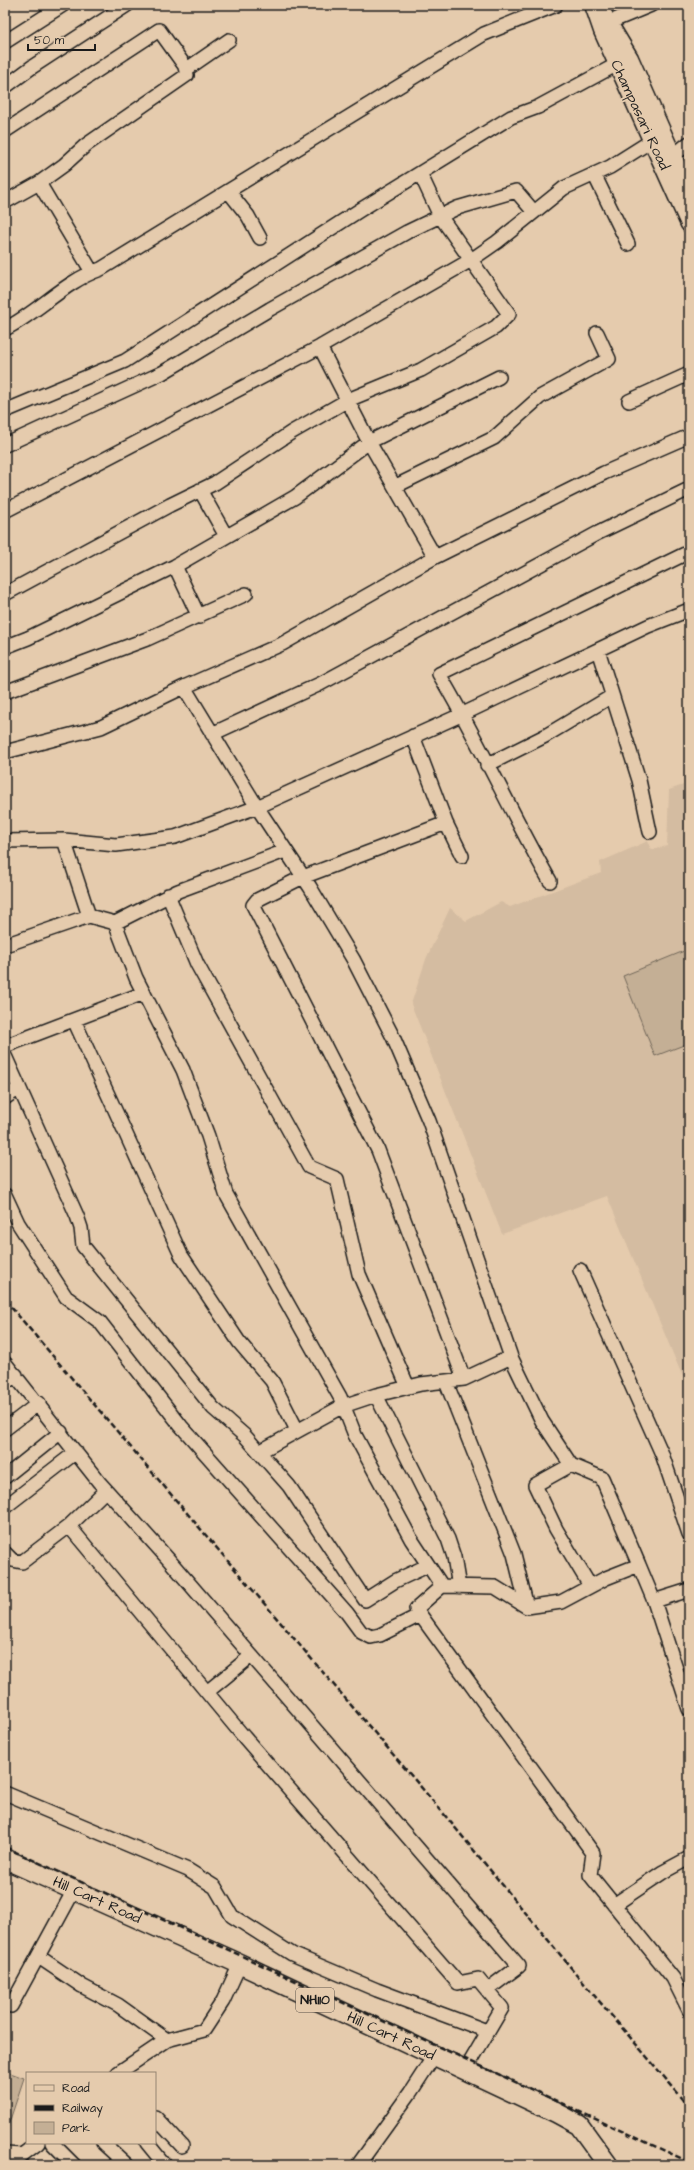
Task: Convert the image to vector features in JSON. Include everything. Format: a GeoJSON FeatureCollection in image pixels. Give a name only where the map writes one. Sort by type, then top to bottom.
{"type":"FeatureCollection","features":[{"type":"Feature","properties":{"kind":"highway","name":"Hill Cart Road"},"geometry":{"type":"LineString","coordinates":[[5,1859],[240,1964],[579,2125],[608,2165]]}},
{"type":"Feature","properties":{"kind":"main road","name":"Champasari Road"},"geometry":{"type":"LineString","coordinates":[[593,5],[623,61],[658,137],[689,224]]}},
{"type":"Feature","properties":{"kind":"main road","name":"Champasari Road"},"geometry":{"type":"LineString","coordinates":[[598,5],[610,22],[623,61]]}},
{"type":"Feature","properties":{"kind":"main road","name":"Champasari Road"},"geometry":{"type":"LineString","coordinates":[[658,137],[673,156],[689,192]]}},
{"type":"Feature","properties":{"kind":"street"},"geometry":{"type":"LineString","coordinates":[[5,42],[63,5]]}},
{"type":"Feature","properties":{"kind":"street"},"geometry":{"type":"LineString","coordinates":[[5,87],[32,67],[126,5]]}},
{"type":"Feature","properties":{"kind":"street"},"geometry":{"type":"LineString","coordinates":[[5,329],[20,321],[92,272],[229,192],[436,62],[484,34],[556,5]]}},
{"type":"Feature","properties":{"kind":"street"},"geometry":{"type":"LineString","coordinates":[[610,22],[651,5]]}},
{"type":"Feature","properties":{"kind":"street"},"geometry":{"type":"LineString","coordinates":[[5,131],[159,30],[185,67],[187,75],[86,145],[64,165],[39,183],[5,202]]}},
{"type":"Feature","properties":{"kind":"street"},"geometry":{"type":"LineString","coordinates":[[185,67],[186,69],[229,40]]}},
{"type":"Feature","properties":{"kind":"street"},"geometry":{"type":"LineString","coordinates":[[5,411],[125,361],[420,173],[511,117],[538,107],[623,61]]}},
{"type":"Feature","properties":{"kind":"street"},"geometry":{"type":"LineString","coordinates":[[5,511],[320,347],[471,260],[497,242],[564,188],[610,167],[658,137]]}},
{"type":"Feature","properties":{"kind":"street"},"geometry":{"type":"LineString","coordinates":[[673,156],[689,143]]}},
{"type":"Feature","properties":{"kind":"street"},"geometry":{"type":"LineString","coordinates":[[5,594],[139,521],[215,483],[292,432],[348,400],[421,370],[496,327],[509,314],[440,216],[420,173]]}},
{"type":"Feature","properties":{"kind":"street"},"geometry":{"type":"LineString","coordinates":[[594,174],[628,244]]}},
{"type":"Feature","properties":{"kind":"street"},"geometry":{"type":"LineString","coordinates":[[39,183],[92,272]]}},
{"type":"Feature","properties":{"kind":"street"},"geometry":{"type":"LineString","coordinates":[[5,446],[162,373],[270,309],[407,232],[457,208],[516,191],[534,212]]}},
{"type":"Feature","properties":{"kind":"street"},"geometry":{"type":"LineString","coordinates":[[229,192],[248,216],[260,238]]}},
{"type":"Feature","properties":{"kind":"street"},"geometry":{"type":"LineString","coordinates":[[396,486],[494,438],[540,397],[609,359],[597,333]]}},
{"type":"Feature","properties":{"kind":"street"},"geometry":{"type":"LineString","coordinates":[[320,347],[370,442],[435,557]]}},
{"type":"Feature","properties":{"kind":"street"},"geometry":{"type":"LineString","coordinates":[[629,401],[689,374]]}},
{"type":"Feature","properties":{"kind":"street"},"geometry":{"type":"LineString","coordinates":[[5,647],[28,638],[175,566],[295,496],[370,442],[499,377]]}},
{"type":"Feature","properties":{"kind":"street"},"geometry":{"type":"LineString","coordinates":[[5,752],[100,727],[184,687],[282,644],[435,557],[604,473],[689,436]]}},
{"type":"Feature","properties":{"kind":"street"},"geometry":{"type":"LineString","coordinates":[[212,734],[320,684],[598,533],[689,489]]}},
{"type":"Feature","properties":{"kind":"street"},"geometry":{"type":"LineString","coordinates":[[200,490],[226,536]]}},
{"type":"Feature","properties":{"kind":"street"},"geometry":{"type":"LineString","coordinates":[[550,881],[487,765],[462,714],[439,674],[689,552]]}},
{"type":"Feature","properties":{"kind":"street"},"geometry":{"type":"LineString","coordinates":[[175,566],[199,617]]}},
{"type":"Feature","properties":{"kind":"street"},"geometry":{"type":"LineString","coordinates":[[5,692],[147,639],[199,617],[246,594]]}},
{"type":"Feature","properties":{"kind":"street"},"geometry":{"type":"LineString","coordinates":[[5,841],[64,840],[116,845],[175,837],[257,807],[462,714],[648,626],[689,610]]}},
{"type":"Feature","properties":{"kind":"street"},"geometry":{"type":"LineString","coordinates":[[598,650],[639,780],[650,832]]}},
{"type":"Feature","properties":{"kind":"street"},"geometry":{"type":"LineString","coordinates":[[184,687],[257,807],[303,877],[353,959],[393,1037],[429,1122],[511,1357],[542,1421],[571,1465],[602,1478],[654,1601],[689,1709]]}},
{"type":"Feature","properties":{"kind":"street"},"geometry":{"type":"LineString","coordinates":[[487,765],[545,736],[612,696]]}},
{"type":"Feature","properties":{"kind":"street"},"geometry":{"type":"LineString","coordinates":[[413,736],[446,823],[462,856]]}},
{"type":"Feature","properties":{"kind":"street"},"geometry":{"type":"LineString","coordinates":[[446,823],[303,877],[257,900],[253,905],[378,1150],[464,1379]]}},
{"type":"Feature","properties":{"kind":"street"},"geometry":{"type":"LineString","coordinates":[[64,840],[89,916]]}},
{"type":"Feature","properties":{"kind":"street"},"geometry":{"type":"LineString","coordinates":[[5,945],[89,916],[115,923],[168,896],[286,851]]}},
{"type":"Feature","properties":{"kind":"street"},"geometry":{"type":"LineString","coordinates":[[168,896],[197,964],[309,1167],[337,1179],[360,1274],[408,1388]]}},
{"type":"Feature","properties":{"kind":"street"},"geometry":{"type":"LineString","coordinates":[[115,923],[144,993],[182,1070],[208,1136],[226,1194],[255,1243],[343,1406],[355,1435],[427,1566],[442,1586]]}},
{"type":"Feature","properties":{"kind":"street"},"geometry":{"type":"LineString","coordinates":[[5,1046],[144,993]]}},
{"type":"Feature","properties":{"kind":"street"},"geometry":{"type":"LineString","coordinates":[[74,1020],[181,1254],[239,1342],[272,1381],[297,1430]]}},
{"type":"Feature","properties":{"kind":"street"},"geometry":{"type":"LineString","coordinates":[[5,1056],[82,1228],[82,1246],[213,1408],[245,1436],[288,1486],[365,1600],[395,1581],[427,1566]]}},
{"type":"Feature","properties":{"kind":"street"},"geometry":{"type":"LineString","coordinates":[[5,1098],[20,1088]]}},
{"type":"Feature","properties":{"kind":"street"},"geometry":{"type":"LineString","coordinates":[[5,1195],[18,1223],[66,1297],[100,1322],[181,1426],[347,1613],[361,1632],[371,1637],[380,1635],[420,1615]]}},
{"type":"Feature","properties":{"kind":"street"},"geometry":{"type":"LineString","coordinates":[[580,1270],[662,1454],[689,1534]]}},
{"type":"Feature","properties":{"kind":"street"},"geometry":{"type":"LineString","coordinates":[[258,1452],[343,1406],[376,1395],[464,1379],[511,1357]]}},
{"type":"Feature","properties":{"kind":"street"},"geometry":{"type":"LineString","coordinates":[[5,1363],[39,1403],[106,1490],[519,1966],[487,1990]]}},
{"type":"Feature","properties":{"kind":"street"},"geometry":{"type":"LineString","coordinates":[[5,1383],[16,1375]]}},
{"type":"Feature","properties":{"kind":"street"},"geometry":{"type":"LineString","coordinates":[[446,1382],[514,1554],[527,1607]]}},
{"type":"Feature","properties":{"kind":"street"},"geometry":{"type":"LineString","coordinates":[[376,1395],[448,1539],[454,1557],[459,1587]]}},
{"type":"Feature","properties":{"kind":"street"},"geometry":{"type":"LineString","coordinates":[[5,1429],[39,1403]]}},
{"type":"Feature","properties":{"kind":"street"},"geometry":{"type":"LineString","coordinates":[[5,1477],[61,1432]]}},
{"type":"Feature","properties":{"kind":"street"},"geometry":{"type":"LineString","coordinates":[[5,1507],[76,1452]]}},
{"type":"Feature","properties":{"kind":"street"},"geometry":{"type":"LineString","coordinates":[[571,1465],[535,1485],[556,1529],[590,1586]]}},
{"type":"Feature","properties":{"kind":"street"},"geometry":{"type":"LineString","coordinates":[[5,1553],[12,1560],[22,1562],[69,1526],[106,1490]]}},
{"type":"Feature","properties":{"kind":"street"},"geometry":{"type":"LineString","coordinates":[[69,1526],[206,1692],[458,1983],[478,1979],[502,2008],[487,2031],[465,2071]]}},
{"type":"Feature","properties":{"kind":"street"},"geometry":{"type":"LineString","coordinates":[[639,1565],[590,1586],[561,1602],[527,1607],[495,1587],[442,1586],[416,1608],[593,1853],[590,1875],[673,1978],[689,2010]]}},
{"type":"Feature","properties":{"kind":"street"},"geometry":{"type":"LineString","coordinates":[[654,1601],[689,1590]]}},
{"type":"Feature","properties":{"kind":"street"},"geometry":{"type":"LineString","coordinates":[[206,1692],[251,1656]]}},
{"type":"Feature","properties":{"kind":"street"},"geometry":{"type":"LineString","coordinates":[[5,1793],[188,1870],[215,1887],[232,1916],[292,1954],[377,1990],[487,2031]]}},
{"type":"Feature","properties":{"kind":"street"},"geometry":{"type":"LineString","coordinates":[[614,1904],[663,1872],[689,1858]]}},
{"type":"Feature","properties":{"kind":"street"},"geometry":{"type":"LineString","coordinates":[[11,2006],[39,1957],[74,1890]]}},
{"type":"Feature","properties":{"kind":"street"},"geometry":{"type":"LineString","coordinates":[[39,1957],[82,1986],[118,2005],[167,2040]]}},
{"type":"Feature","properties":{"kind":"street"},"geometry":{"type":"LineString","coordinates":[[119,2072],[167,2040],[204,2030],[223,2001],[240,1964]]}},
{"type":"Feature","properties":{"kind":"street"},"geometry":{"type":"LineString","coordinates":[[358,2165],[410,2094],[434,2056]]}},
{"type":"Feature","properties":{"kind":"street"},"geometry":{"type":"LineString","coordinates":[[156,2118],[182,2146]]}},
{"type":"Feature","properties":{"kind":"street"},"geometry":{"type":"LineString","coordinates":[[5,2154],[22,2155],[37,2144]]}},
{"type":"Feature","properties":{"kind":"street"},"geometry":{"type":"LineString","coordinates":[[53,2144],[74,2165]]}},
{"type":"Feature","properties":{"kind":"street"},"geometry":{"type":"LineString","coordinates":[[104,2144],[127,2165]]}},
{"type":"Feature","properties":{"kind":"street"},"geometry":{"type":"LineString","coordinates":[[148,2144],[165,2165]]}},
{"type":"Feature","properties":{"kind":"shaded area"},"geometry":{"type":"Polygon","coordinates":[[[689,783],[689,1392],[607,1196],[502,1234],[411,1004],[426,959],[450,908],[466,921],[501,902],[510,907],[601,873],[600,862],[648,841],[651,850],[667,846],[669,790],[689,783]]]}},
{"type":"Feature","properties":{"kind":"green space"},"geometry":{"type":"Polygon","coordinates":[[[689,949],[689,1043],[655,1056],[623,976],[689,949]]]}},
{"type":"Feature","properties":{"kind":"green space"},"geometry":{"type":"Polygon","coordinates":[[[5,2071],[24,2078],[5,2135],[5,2071]]]}},
{"type":"Feature","properties":{"kind":"railway"},"geometry":{"type":"LineString","coordinates":[[5,1300],[438,1807],[587,1987],[689,2106]]}},
{"type":"Feature","properties":{"kind":"railway"},"geometry":{"type":"LineString","coordinates":[[5,1847],[689,2162]]}}]}
